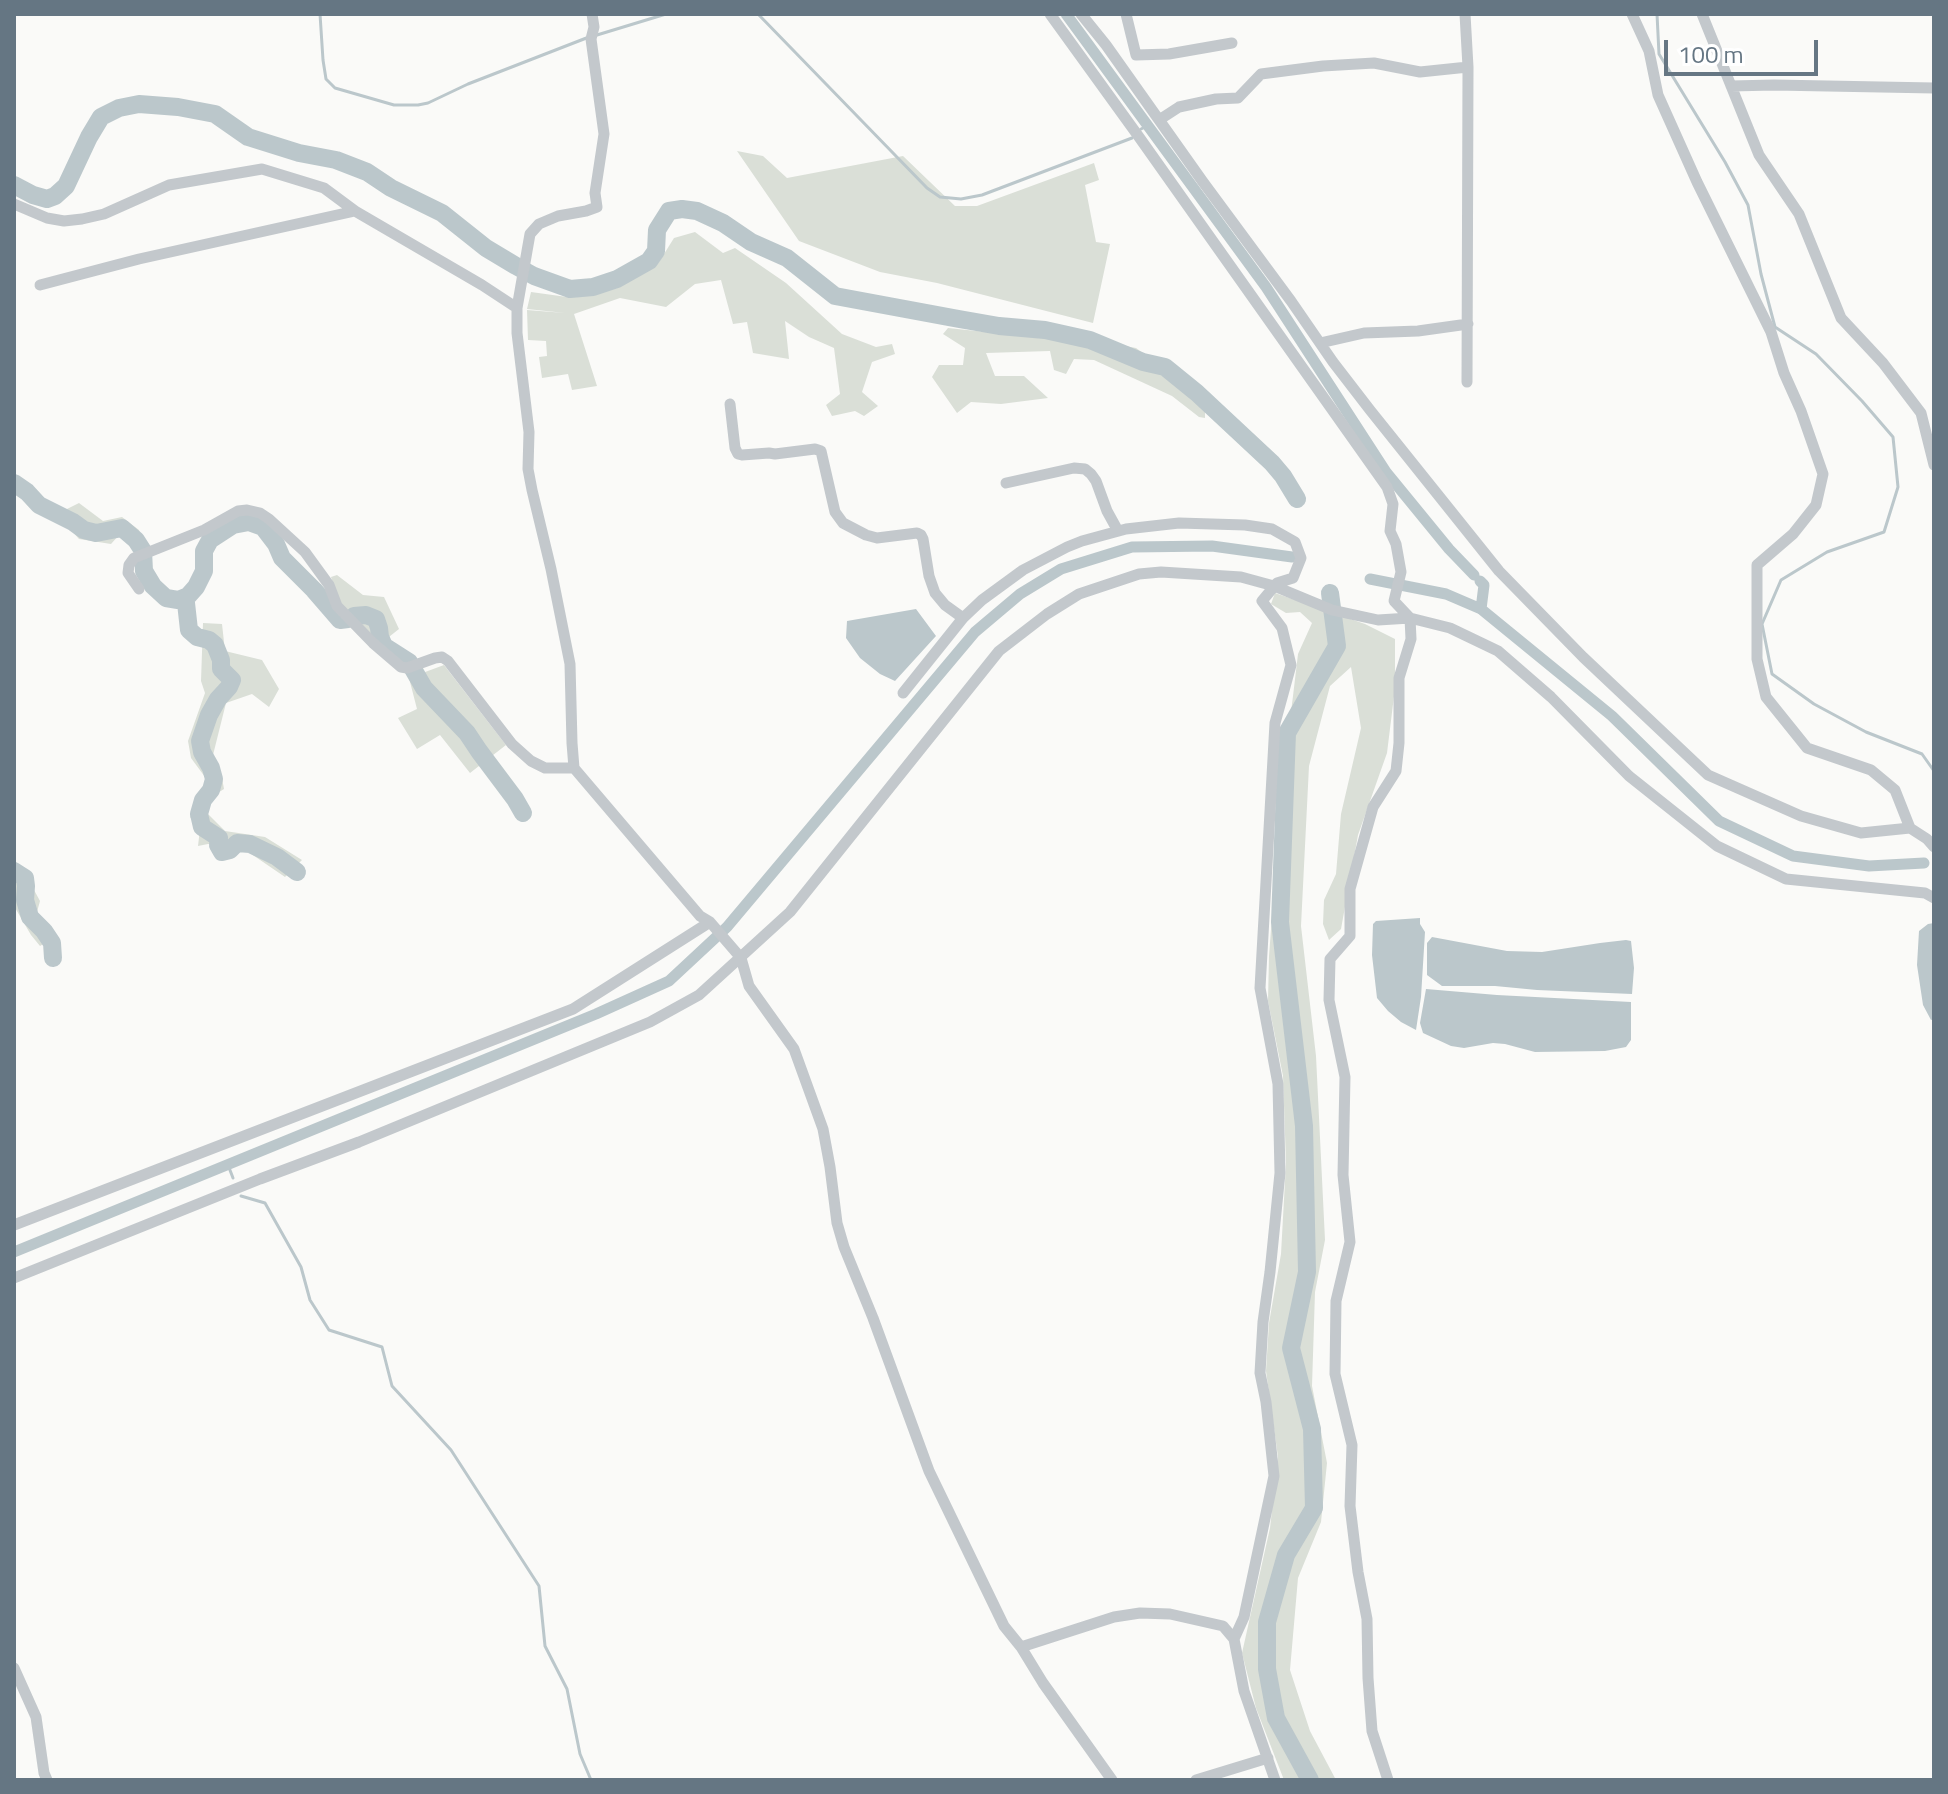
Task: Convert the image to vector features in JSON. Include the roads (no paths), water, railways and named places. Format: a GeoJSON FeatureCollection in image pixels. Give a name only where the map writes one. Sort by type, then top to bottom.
{"type":"FeatureCollection","features":[{"type":"Feature","properties":{"kind":"street"},"geometry":{"type":"LineString","coordinates":[[592,14],[604,134],[595,193],[597,207],[558,216],[539,224],[530,234],[517,308],[517,333],[529,432],[528,469],[570,664],[574,768],[700,916],[710,922],[738,954],[749,986],[794,1049],[823,1129],[837,1223],[929,1471],[1004,1626],[1112,1780]]}},
{"type":"Feature","properties":{"kind":"street"},"geometry":{"type":"LineString","coordinates":[[1050,14],[1387,487],[1393,504],[1390,531],[1396,544],[1401,577],[1394,601],[1410,618],[1411,639],[1399,678],[1396,771],[1373,807],[1350,889],[1350,936],[1330,959],[1329,1000],[1345,1077],[1343,1175],[1350,1242],[1336,1301],[1335,1374],[1352,1445],[1350,1506],[1367,1619],[1372,1731],[1388,1780]]}},
{"type":"Feature","properties":{"kind":"street"},"geometry":{"type":"LineString","coordinates":[[1081,14],[1370,410],[1499,571],[1583,657],[1708,775],[1801,816],[1861,833],[1910,828]]}},
{"type":"Feature","properties":{"kind":"street"},"geometry":{"type":"LineString","coordinates":[[1126,14],[1136,55],[1169,54],[1232,43]]}},
{"type":"Feature","properties":{"kind":"street"},"geometry":{"type":"LineString","coordinates":[[1465,14],[1468,67],[1467,382]]}},
{"type":"Feature","properties":{"kind":"street"},"geometry":{"type":"LineString","coordinates":[[1632,14],[1649,51],[1658,95],[1771,332],[1823,474],[1816,505],[1793,534],[1757,565],[1757,659],[1766,697],[1807,748],[1871,770],[1895,790],[1910,828],[1934,847]]}},
{"type":"Feature","properties":{"kind":"street"},"geometry":{"type":"LineString","coordinates":[[1702,14],[1759,155],[1799,214],[1841,318],[1883,363],[1921,413],[1934,465]]}},
{"type":"Feature","properties":{"kind":"street"},"geometry":{"type":"LineString","coordinates":[[1159,120],[1179,107],[1238,98],[1261,74],[1374,63],[1420,72],[1468,67]]}},
{"type":"Feature","properties":{"kind":"street"},"geometry":{"type":"LineString","coordinates":[[1731,86],[1934,88]]}},
{"type":"Feature","properties":{"kind":"street"},"geometry":{"type":"LineString","coordinates":[[14,204],[47,218],[64,221],[82,219],[104,214],[169,185],[262,169],[324,188],[355,211],[517,308]]}},
{"type":"Feature","properties":{"kind":"street"},"geometry":{"type":"LineString","coordinates":[[40,285],[139,259],[355,211]]}},
{"type":"Feature","properties":{"kind":"street"},"geometry":{"type":"LineString","coordinates":[[1320,343],[1364,333],[1418,331],[1468,324]]}},
{"type":"Feature","properties":{"kind":"street"},"geometry":{"type":"LineString","coordinates":[[730,404],[738,454],[821,451],[835,512],[843,523],[877,538],[921,535],[935,593],[963,618]]}},
{"type":"Feature","properties":{"kind":"street"},"geometry":{"type":"LineString","coordinates":[[1006,483],[1074,468],[1085,469],[1096,481],[1118,531]]}},
{"type":"Feature","properties":{"kind":"street"},"geometry":{"type":"LineString","coordinates":[[139,589],[128,573],[129,565],[136,557],[204,530],[238,511],[260,513],[305,552],[329,585],[337,606],[401,667],[442,657],[512,744],[531,761],[545,768],[574,768]]}},
{"type":"Feature","properties":{"kind":"street"},"geometry":{"type":"LineString","coordinates":[[903,693],[963,618],[982,600],[1023,570],[1067,547],[1118,531],[1210,522],[1272,529],[1295,542],[1301,558],[1293,578],[1277,583],[1262,601],[1282,628],[1291,665],[1275,723],[1260,988],[1278,1084],[1280,1173],[1260,1373],[1274,1476],[1244,1617],[1234,1639]]}},
{"type":"Feature","properties":{"kind":"street"},"geometry":{"type":"LineString","coordinates":[[14,1278],[359,1142],[650,1022],[699,995],[738,954],[790,912],[999,651],[1079,594],[1139,574],[1161,572],[1241,577],[1274,586],[1332,610],[1378,620],[1410,618],[1450,628],[1498,651],[1551,697],[1629,776],[1717,846],[1786,879],[1929,896],[1934,884]]}},
{"type":"Feature","properties":{"kind":"street"},"geometry":{"type":"LineString","coordinates":[[14,1225],[573,1009],[710,922]]}},
{"type":"Feature","properties":{"kind":"street"},"geometry":{"type":"LineString","coordinates":[[1021,1647],[1114,1617],[1140,1613],[1170,1614],[1223,1626],[1234,1639],[1244,1691],[1275,1780]]}},
{"type":"Feature","properties":{"kind":"street"},"geometry":{"type":"LineString","coordinates":[[14,1668],[36,1717],[47,1780]]}},
{"type":"Feature","properties":{"kind":"street"},"geometry":{"type":"LineString","coordinates":[[1196,1780],[1268,1758]]}},
{"type":"Feature","properties":{"kind":"waterway"},"geometry":{"type":"LineString","coordinates":[[320,14],[326,79],[335,88],[394,105],[428,103],[468,84],[589,37]]}},
{"type":"Feature","properties":{"kind":"waterway"},"geometry":{"type":"LineString","coordinates":[[597,35],[666,14]]}},
{"type":"Feature","properties":{"kind":"waterway"},"geometry":{"type":"LineString","coordinates":[[758,14],[927,188],[940,197],[961,199],[982,195],[1132,138]]}},
{"type":"Feature","properties":{"kind":"waterway"},"geometry":{"type":"LineString","coordinates":[[1066,14],[1266,287],[1386,472],[1474,575]]}},
{"type":"Feature","properties":{"kind":"waterway"},"geometry":{"type":"LineString","coordinates":[[1657,14],[1659,54],[1748,205],[1775,327],[1816,354],[1893,437],[1898,487],[1884,532],[1827,552],[1781,580],[1762,624],[1772,674],[1814,704],[1866,732],[1922,754],[1934,771]]}},
{"type":"Feature","properties":{"kind":"waterway"},"geometry":{"type":"LineString","coordinates":[[14,185],[47,199],[55,196],[66,186],[101,117],[119,108],[139,104],[215,114],[248,137],[299,153],[336,160],[367,172],[391,188],[442,213],[486,248],[516,266],[570,289],[593,287],[617,279],[649,261],[656,251],[657,230],[669,211],[697,211],[723,223],[751,242],[787,258],[835,296],[999,326],[1045,330],[1090,340],[1143,362],[1165,367],[1272,463],[1297,499]]}},
{"type":"Feature","properties":{"kind":"waterway"},"geometry":{"type":"LineString","coordinates":[[1141,129],[1147,126]]}},
{"type":"Feature","properties":{"kind":"waterway"},"geometry":{"type":"LineString","coordinates":[[14,483],[39,505],[84,530],[96,533],[122,528],[143,551],[144,571],[153,586],[166,598],[178,600],[188,596],[196,587],[204,571],[204,551],[210,540],[233,525],[249,522],[263,527],[282,558],[340,620],[348,619]]}},
{"type":"Feature","properties":{"kind":"waterway"},"geometry":{"type":"LineString","coordinates":[[14,1252],[596,1014],[669,981],[727,927],[975,632],[1020,594],[1061,569],[1132,547],[1212,546],[1292,557]]}},
{"type":"Feature","properties":{"kind":"waterway"},"geometry":{"type":"LineString","coordinates":[[1370,579],[1446,594],[1481,609],[1612,716],[1719,821],[1793,856],[1869,866],[1924,863]]}},
{"type":"Feature","properties":{"kind":"waterway"},"geometry":{"type":"LineString","coordinates":[[1480,581],[1484,585],[1481,609]]}},
{"type":"Feature","properties":{"kind":"waterway"},"geometry":{"type":"LineString","coordinates":[[1310,1780],[1276,1718],[1267,1669],[1267,1622],[1286,1555],[1314,1508],[1312,1429],[1291,1348],[1307,1272],[1304,1126],[1280,922],[1287,733],[1337,646],[1330,593]]}},
{"type":"Feature","properties":{"kind":"waterway"},"geometry":{"type":"LineString","coordinates":[[181,599],[186,603],[189,630],[215,645],[221,669],[232,680],[209,715],[200,741],[214,779],[199,814],[202,827],[219,838],[218,845],[222,852],[230,850],[237,843],[250,844],[277,857],[297,872]]}},
{"type":"Feature","properties":{"kind":"waterway"},"geometry":{"type":"LineString","coordinates":[[354,616],[366,615],[376,619],[384,646],[409,662],[424,688],[467,733],[523,813]]}},
{"type":"Feature","properties":{"kind":"waterway"},"geometry":{"type":"LineString","coordinates":[[14,871],[25,878],[25,900],[30,917],[52,943],[53,958]]}},
{"type":"Feature","properties":{"kind":"waterway"},"geometry":{"type":"LineString","coordinates":[[228,1165],[233,1178]]}},
{"type":"Feature","properties":{"kind":"waterway"},"geometry":{"type":"LineString","coordinates":[[241,1196],[265,1203],[301,1267],[310,1300],[329,1330],[382,1347],[392,1386],[451,1450],[539,1586],[545,1646],[567,1689],[580,1754],[591,1780]]}}]}
